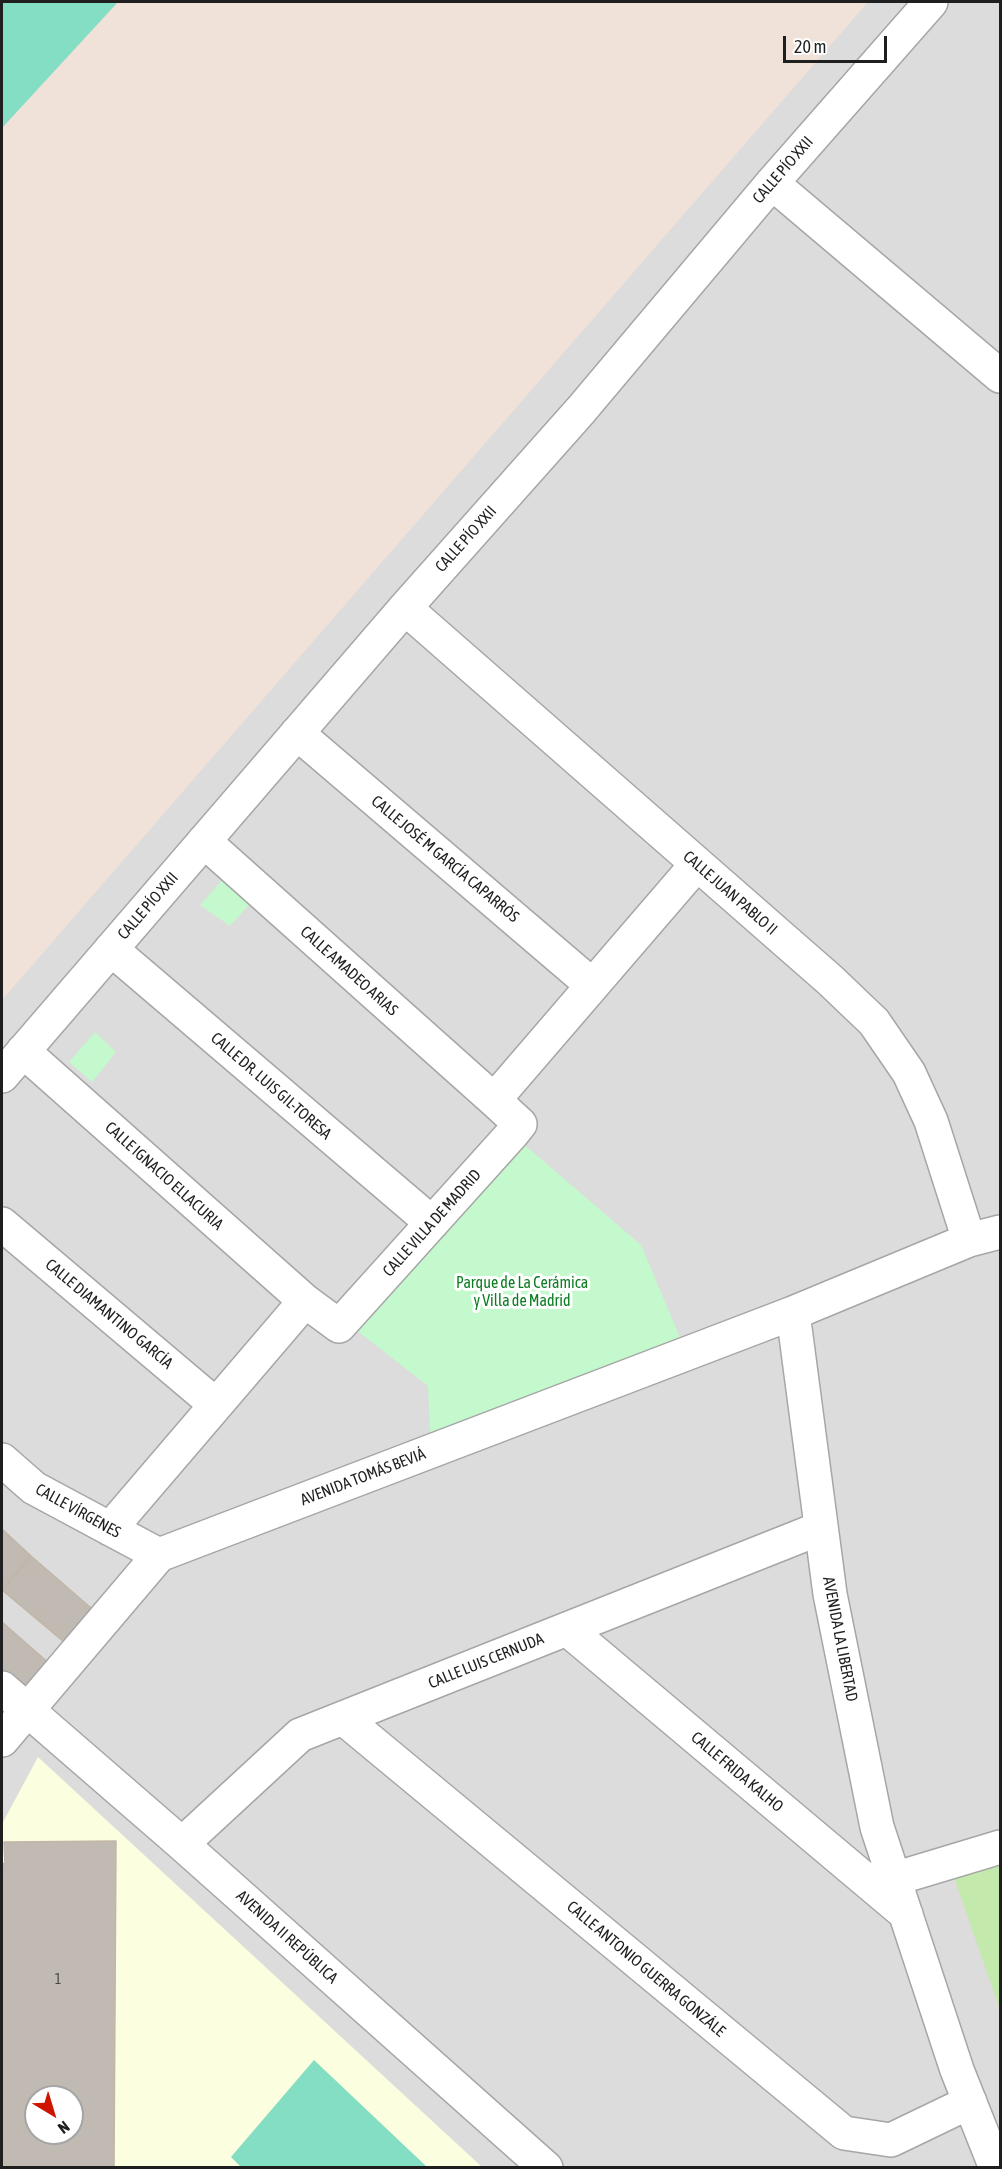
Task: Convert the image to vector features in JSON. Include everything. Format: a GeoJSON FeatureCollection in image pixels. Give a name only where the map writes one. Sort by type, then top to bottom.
{"type":"FeatureCollection","features":[{"type":"Feature","properties":{"kind":"street","name":"CALLE PÍO XXII"},"geometry":{"type":"LineString","coordinates":[[2,1076],[405,608],[581,410],[772,183],[931,2]]}},
{"type":"Feature","properties":{"kind":"street"},"geometry":{"type":"LineString","coordinates":[[772,183],[1000,376]]}},
{"type":"Feature","properties":{"kind":"street","name":"CALLE JUAN PABLO II"},"geometry":{"type":"LineString","coordinates":[[405,608],[830,980],[874,1022],[909,1073],[931,1121],[969,1240]]}},
{"type":"Feature","properties":{"kind":"street","name":"CALLE JOSÉ M GARCÍA CAPARRÓS"},"geometry":{"type":"LineString","coordinates":[[297,733],[592,985]]}},
{"type":"Feature","properties":{"kind":"street","name":"CALLE AMADEO ARIAS"},"geometry":{"type":"LineString","coordinates":[[204,841],[494,1100]]}},
{"type":"Feature","properties":{"kind":"street"},"geometry":{"type":"LineString","coordinates":[[494,1100],[697,864]]}},
{"type":"Feature","properties":{"kind":"street","name":"CALLE DR. LUIS GIL-TORESA"},"geometry":{"type":"LineString","coordinates":[[111,949],[432,1223]]}},
{"type":"Feature","properties":{"kind":"street","name":"CALLE IGNACIO ELLACURIA"},"geometry":{"type":"LineString","coordinates":[[23,1051],[305,1301]]}},
{"type":"Feature","properties":{"kind":"street","name":"CALLE VILLA DE MADRID"},"geometry":{"type":"LineString","coordinates":[[305,1301],[339,1326],[520,1124],[494,1100]]}},
{"type":"Feature","properties":{"kind":"street","name":"CALLE DIAMANTINO GARCÍA"},"geometry":{"type":"LineString","coordinates":[[2,1224],[216,1405]]}},
{"type":"Feature","properties":{"kind":"street"},"geometry":{"type":"LineString","coordinates":[[793,1312],[969,1240],[1000,1232]]}},
{"type":"Feature","properties":{"kind":"street"},"geometry":{"type":"LineString","coordinates":[[110,1529],[305,1301]]}},
{"type":"Feature","properties":{"kind":"street","name":"AVENIDA LA LIBERTAD"},"geometry":{"type":"LineString","coordinates":[[793,1312],[830,1594],[877,1827],[957,2070],[996,2168]]}},
{"type":"Feature","properties":{"kind":"street","name":"AVENIDA TOMÁS BEVIÁ"},"geometry":{"type":"LineString","coordinates":[[2,1740],[159,1555],[793,1312]]}},
{"type":"Feature","properties":{"kind":"street","name":"CALLE VÍRGENES"},"geometry":{"type":"LineString","coordinates":[[2,1460],[34,1488],[159,1555]]}},
{"type":"Feature","properties":{"kind":"street","name":"CALLE LUIS CERNUDA"},"geometry":{"type":"LineString","coordinates":[[182,1844],[300,1735],[821,1528]]}},
{"type":"Feature","properties":{"kind":"street","name":"CALLE FRIDA KALHO"},"geometry":{"type":"LineString","coordinates":[[567,1629],[906,1914]]}},
{"type":"Feature","properties":{"kind":"street","name":"AVENIDA II REPÚBLICA"},"geometry":{"type":"LineString","coordinates":[[2,1688],[182,1844],[546,2168]]}},
{"type":"Feature","properties":{"kind":"street","name":"CALLE ANTONIO GUERRA GONZÁLE"},"geometry":{"type":"LineString","coordinates":[[343,1718],[844,2133],[891,2140],[970,2102]]}},
{"type":"Feature","properties":{"kind":"street"},"geometry":{"type":"LineString","coordinates":[[894,1879],[1000,1847]]}},
{"type":"Feature","properties":{"kind":"shaded area"},"geometry":{"type":"Polygon","coordinates":[[[2,2],[1000,2],[1000,2167],[2,2168],[2,2]]]}},
{"type":"Feature","properties":{"kind":"shaded area"},"geometry":{"type":"Polygon","coordinates":[[[2,2],[868,2],[2,1000],[2,2]]]}},
{"type":"Feature","properties":{"kind":"shaded area"},"geometry":{"type":"Polygon","coordinates":[[[38,1757],[482,2167],[2,2168],[2,1824],[38,1757]]]}},
{"type":"Feature","properties":{"kind":"green space"},"geometry":{"type":"Polygon","coordinates":[[[2,2],[118,2],[2,128],[2,2]]]}},
{"type":"Feature","properties":{"kind":"green space"},"geometry":{"type":"Polygon","coordinates":[[[233,868],[258,895],[230,926],[200,905],[233,868]]]}},
{"type":"Feature","properties":{"kind":"green space"},"geometry":{"type":"Polygon","coordinates":[[[95,1032],[116,1052],[92,1082],[69,1062],[95,1032]]]}},
{"type":"Feature","properties":{"kind":"green space","name":"Parque de La Cerámica y Villa de Madrid"},"geometry":{"type":"Polygon","coordinates":[[[512,1134],[641,1245],[684,1347],[431,1451],[428,1386],[346,1322],[512,1134]]]}},
{"type":"Feature","properties":{"kind":"green space"},"geometry":{"type":"Polygon","coordinates":[[[1000,1847],[1000,2010],[949,1863],[1000,1847]]]}},
{"type":"Feature","properties":{"kind":"green space"},"geometry":{"type":"Polygon","coordinates":[[[314,2060],[427,2167],[241,2167],[231,2157],[314,2060]]]}},
{"type":"Feature","properties":{"kind":"building"},"geometry":{"type":"Polygon","coordinates":[[[2,1529],[31,1556],[2,1590],[2,1529]]]}},
{"type":"Feature","properties":{"kind":"building"},"geometry":{"type":"Polygon","coordinates":[[[31,1556],[98,1614],[70,1647],[2,1590],[31,1556]]]}},
{"type":"Feature","properties":{"kind":"building"},"geometry":{"type":"Polygon","coordinates":[[[2,1622],[51,1665],[22,1698],[2,1681],[2,1622]]]}},
{"type":"Feature","properties":{"kind":"building"},"geometry":{"type":"Polygon","coordinates":[[[116,1841],[114,2168],[2,2168],[2,1863],[5,1864],[4,1842],[116,1841]]]}}]}
